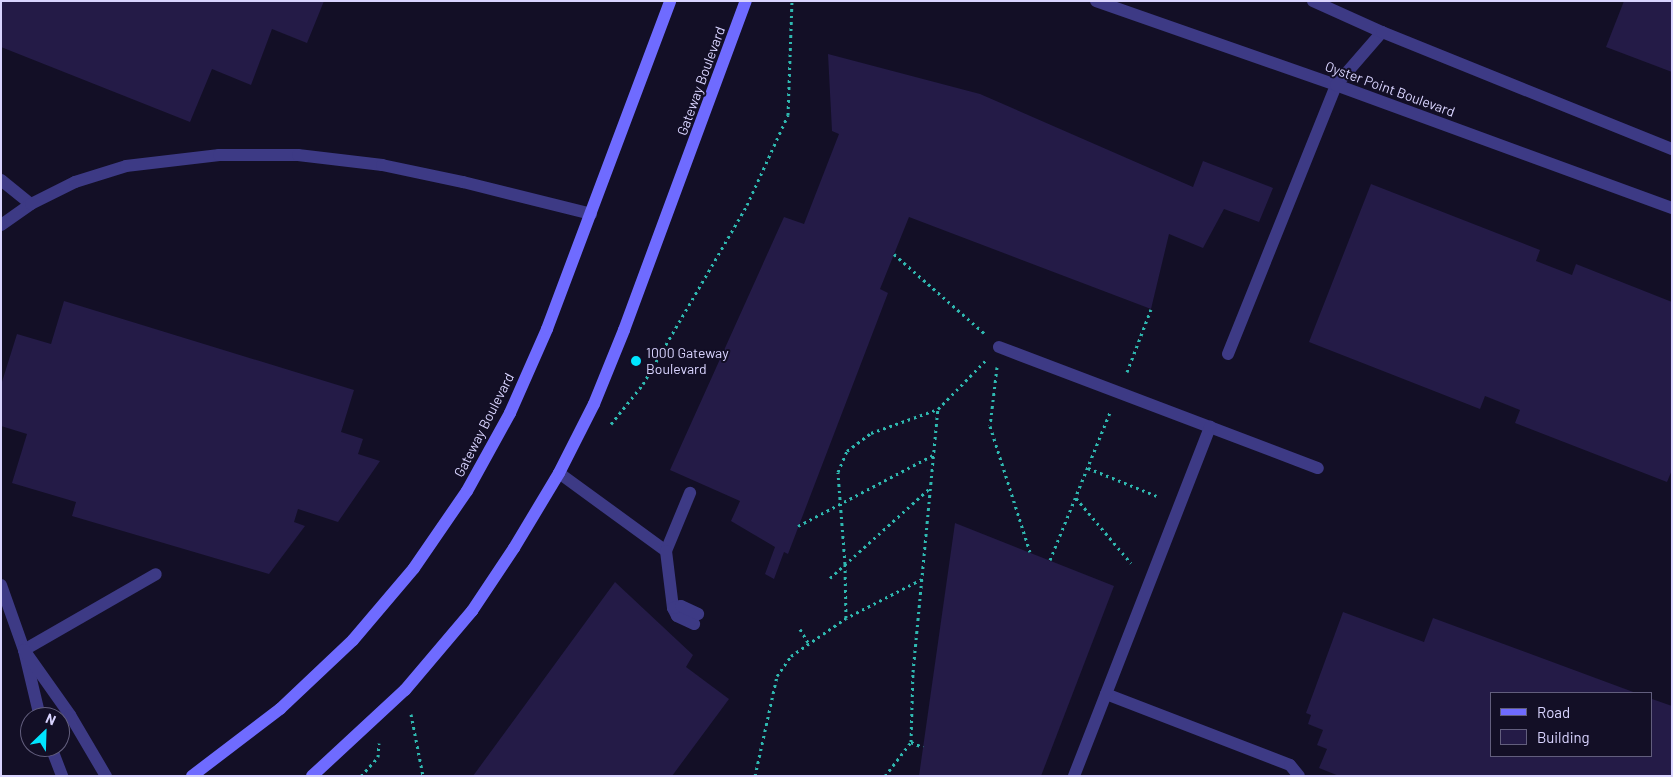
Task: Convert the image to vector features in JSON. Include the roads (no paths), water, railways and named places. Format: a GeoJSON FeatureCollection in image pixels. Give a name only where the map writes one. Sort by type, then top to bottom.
{"type":"FeatureCollection","features":[{"type":"Feature","properties":{"kind":"main road","name":"Gateway Boulevard"},"geometry":{"type":"LineString","coordinates":[[192,776],[280,709],[353,640],[414,568],[467,491],[510,413],[546,329],[670,1]]}},
{"type":"Feature","properties":{"kind":"main road","name":"Gateway Boulevard"},"geometry":{"type":"LineString","coordinates":[[312,776],[405,690],[472,611],[514,548],[559,473],[594,404],[624,330],[746,1]]}},
{"type":"Feature","properties":{"kind":"street","name":"Oyster Point Boulevard"},"geometry":{"type":"LineString","coordinates":[[1096,1],[1336,85],[1672,208]]}},
{"type":"Feature","properties":{"kind":"street"},"geometry":{"type":"LineString","coordinates":[[1314,1],[1382,32],[1672,148]]}},
{"type":"Feature","properties":{"kind":"street"},"geometry":{"type":"LineString","coordinates":[[1228,354],[1336,85],[1382,32]]}},
{"type":"Feature","properties":{"kind":"street"},"geometry":{"type":"LineString","coordinates":[[1,225],[31,204],[75,182],[126,166],[219,155],[298,155],[382,165],[463,182],[591,214]]}},
{"type":"Feature","properties":{"kind":"street"},"geometry":{"type":"LineString","coordinates":[[1,180],[31,204]]}},
{"type":"Feature","properties":{"kind":"street"},"geometry":{"type":"LineString","coordinates":[[999,347],[1318,468]]}},
{"type":"Feature","properties":{"kind":"street"},"geometry":{"type":"LineString","coordinates":[[1074,776],[1210,426]]}},
{"type":"Feature","properties":{"kind":"street"},"geometry":{"type":"LineString","coordinates":[[559,473],[666,551]]}},
{"type":"Feature","properties":{"kind":"street"},"geometry":{"type":"LineString","coordinates":[[690,493],[666,551],[673,608],[677,616],[696,619]]}},
{"type":"Feature","properties":{"kind":"street"},"geometry":{"type":"LineString","coordinates":[[24,650],[156,574]]}},
{"type":"Feature","properties":{"kind":"street"},"geometry":{"type":"LineString","coordinates":[[1,585],[24,650],[38,707]]}},
{"type":"Feature","properties":{"kind":"street"},"geometry":{"type":"LineString","coordinates":[[24,650],[70,715],[106,776]]}},
{"type":"Feature","properties":{"kind":"street"},"geometry":{"type":"LineString","coordinates":[[1106,694],[1290,765],[1299,776]]}},
{"type":"Feature","properties":{"kind":"street"},"geometry":{"type":"LineString","coordinates":[[55,757],[62,776]]}},
{"type":"Feature","properties":{"kind":"place","name":"1000 Gateway Boulevard"},"geometry":{"type":"Point","coordinates":[636,361]}}]}
